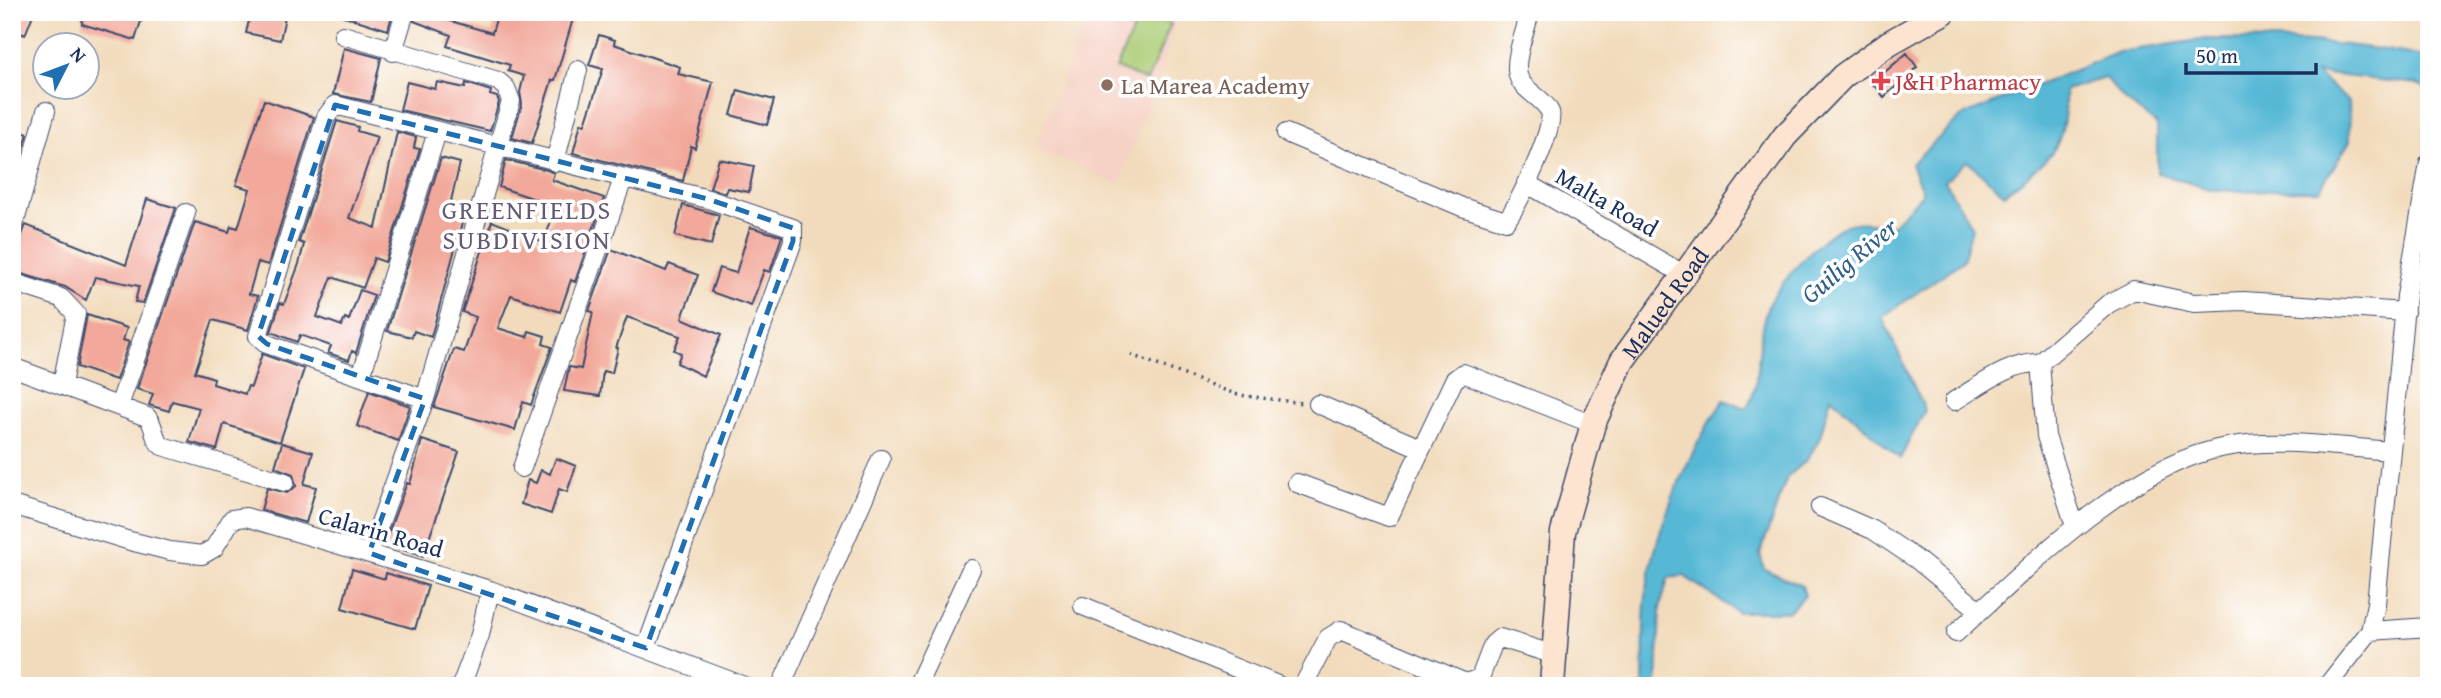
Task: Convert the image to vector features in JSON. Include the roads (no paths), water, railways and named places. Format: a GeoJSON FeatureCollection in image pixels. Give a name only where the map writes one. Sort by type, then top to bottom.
{"type":"FeatureCollection","features":[{"type":"Feature","properties":{"kind":"street"},"geometry":{"type":"LineString","coordinates":[[393,52],[405,12]]}},
{"type":"Feature","properties":{"kind":"street","name":"Malta Road"},"geometry":{"type":"LineString","coordinates":[[1530,12],[1517,72],[1524,85],[1548,109],[1551,122],[1526,183],[1683,274]]}},
{"type":"Feature","properties":{"kind":"street","name":"Malued Road"},"geometry":{"type":"LineString","coordinates":[[1552,686],[1563,532],[1593,424],[1622,361],[1785,136],[1843,76],[1889,43],[1944,12]]}},
{"type":"Feature","properties":{"kind":"street"},"geometry":{"type":"LineString","coordinates":[[343,35],[498,81],[506,88],[511,101],[500,148],[425,399],[369,553]]}},
{"type":"Feature","properties":{"kind":"street"},"geometry":{"type":"LineString","coordinates":[[555,162],[578,70]]}},
{"type":"Feature","properties":{"kind":"street"},"geometry":{"type":"LineString","coordinates":[[425,399],[267,344],[258,336],[329,110],[335,105],[708,200],[788,225],[795,233],[646,648]]}},
{"type":"Feature","properties":{"kind":"street"},"geometry":{"type":"LineString","coordinates":[[12,232],[46,111]]}},
{"type":"Feature","properties":{"kind":"street"},"geometry":{"type":"LineString","coordinates":[[361,376],[437,132]]}},
{"type":"Feature","properties":{"kind":"street"},"geometry":{"type":"LineString","coordinates":[[1286,132],[1501,222],[1509,218],[1526,183]]}},
{"type":"Feature","properties":{"kind":"street"},"geometry":{"type":"LineString","coordinates":[[2327,686],[2370,631],[2376,604],[2405,312],[2419,208],[2429,163]]}},
{"type":"Feature","properties":{"kind":"street"},"geometry":{"type":"LineString","coordinates":[[522,468],[622,179]]}},
{"type":"Feature","properties":{"kind":"street"},"geometry":{"type":"LineString","coordinates":[[119,406],[187,213]]}},
{"type":"Feature","properties":{"kind":"street"},"geometry":{"type":"LineString","coordinates":[[12,282],[61,298],[76,314],[62,384]]}},
{"type":"Feature","properties":{"kind":"street"},"geometry":{"type":"LineString","coordinates":[[1954,401],[2012,367],[2026,362],[2040,363],[2108,304],[2134,290],[2194,303],[2244,301],[2405,312]]}},
{"type":"Feature","properties":{"kind":"street"},"geometry":{"type":"LineString","coordinates":[[2040,363],[2046,436],[2075,526]]}},
{"type":"Feature","properties":{"kind":"street"},"geometry":{"type":"LineString","coordinates":[[12,367],[147,417],[155,438],[162,446],[285,482]]}},
{"type":"Feature","properties":{"kind":"street"},"geometry":{"type":"LineString","coordinates":[[1297,483],[1390,516],[1454,380],[1462,373],[1593,424]]}},
{"type":"Feature","properties":{"kind":"street"},"geometry":{"type":"LineString","coordinates":[[1318,404],[1420,448]]}},
{"type":"Feature","properties":{"kind":"street"},"geometry":{"type":"LineString","coordinates":[[1956,633],[2075,526],[2127,490],[2187,458],[2224,447],[2258,443],[2391,451]]}},
{"type":"Feature","properties":{"kind":"street"},"geometry":{"type":"LineString","coordinates":[[781,686],[881,459]]}},
{"type":"Feature","properties":{"kind":"street"},"geometry":{"type":"LineString","coordinates":[[1820,507],[1873,530],[1916,559],[1980,611]]}},
{"type":"Feature","properties":{"kind":"street","name":"Calarin Road"},"geometry":{"type":"LineString","coordinates":[[13,510],[170,551],[202,555],[214,548],[232,519],[246,517],[490,590],[744,686]]}},
{"type":"Feature","properties":{"kind":"street"},"geometry":{"type":"LineString","coordinates":[[917,686],[971,569]]}},
{"type":"Feature","properties":{"kind":"street"},"geometry":{"type":"LineString","coordinates":[[461,686],[480,635],[490,590]]}},
{"type":"Feature","properties":{"kind":"street"},"geometry":{"type":"LineString","coordinates":[[1083,606],[1280,686]]}},
{"type":"Feature","properties":{"kind":"street"},"geometry":{"type":"LineString","coordinates":[[2370,631],[2429,627]]}},
{"type":"Feature","properties":{"kind":"street"},"geometry":{"type":"LineString","coordinates":[[1303,686],[1328,638],[1341,630],[1466,683],[1480,678],[1493,644],[1500,638],[1555,655]]}},
{"type":"Feature","properties":{"kind":"water","name":"Guilig River"},"geometry":{"type":"Polygon","coordinates":[[[2206,39],[2318,42],[2429,58],[2429,89],[2417,84],[2316,73],[2349,102],[2350,141],[2319,190],[2216,191],[2157,173],[2157,125],[2125,100],[2105,78],[2065,90],[2065,111],[2059,140],[2044,161],[2004,194],[1967,161],[1945,181],[1972,228],[1963,261],[1882,317],[1925,410],[1900,459],[1831,397],[1819,440],[1806,461],[1787,477],[1760,554],[1764,569],[1802,586],[1805,595],[1788,612],[1737,612],[1684,576],[1668,578],[1660,608],[1657,686],[1643,686],[1644,615],[1649,579],[1672,498],[1696,446],[1724,400],[1746,408],[1751,399],[1767,309],[1780,287],[1800,263],[1823,240],[1844,226],[1875,223],[1892,226],[1923,193],[1911,164],[1962,116],[2119,52],[2206,39]]]}},
{"type":"Feature","properties":{"kind":"place","name":"J&H Pharmacy"},"geometry":{"type":"Point","coordinates":[1881,81]}},
{"type":"Feature","properties":{"kind":"place","name":"La Marea Academy"},"geometry":{"type":"Point","coordinates":[1107,85]}},
{"type":"Feature","properties":{"kind":"district","name":"GREENFIELDS SUBDIVISION"},"geometry":{"type":"Point","coordinates":[527,224]}}]}
